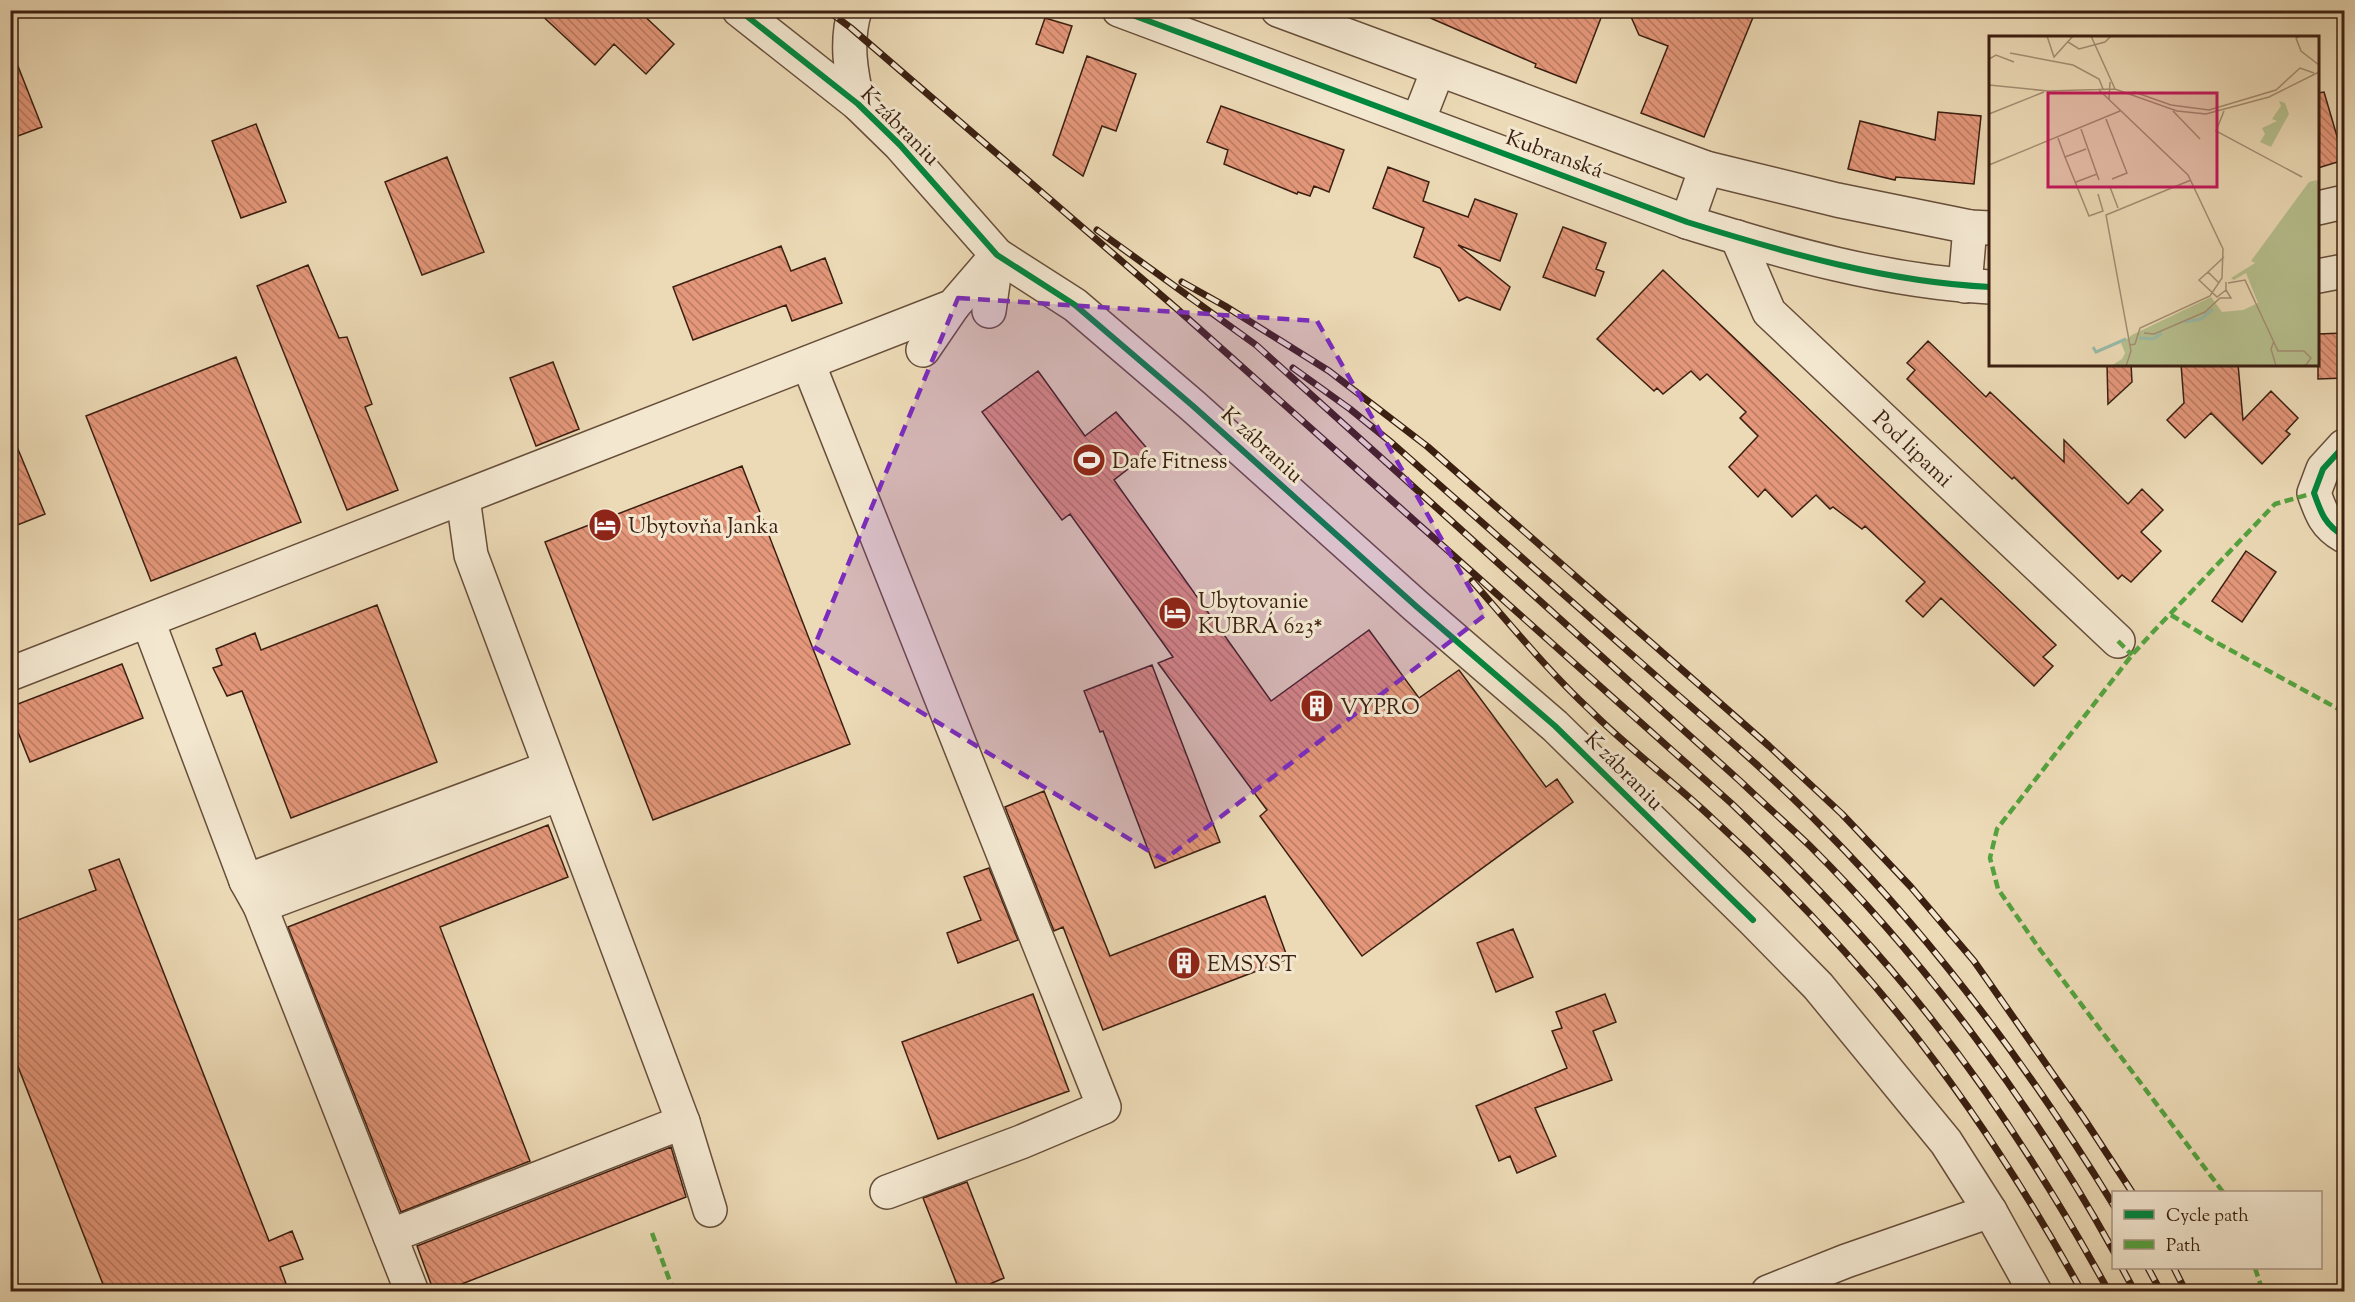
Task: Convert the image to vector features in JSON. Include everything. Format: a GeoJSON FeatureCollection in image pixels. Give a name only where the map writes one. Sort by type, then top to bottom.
{"type":"FeatureCollection","features":[{"type":"Feature","properties":{"kind":"street","name":"K zábraniu"},"geometry":{"type":"LineString","coordinates":[[738,10],[858,104],[900,145],[997,255],[1075,305],[1193,406],[1417,607],[1555,726],[1754,920],[1818,986],[1939,1132],[1990,1211],[2035,1292]]}},
{"type":"Feature","properties":{"kind":"street"},"geometry":{"type":"LineString","coordinates":[[855,10],[849,54],[858,104]]}},
{"type":"Feature","properties":{"kind":"street","name":"Kubranská"},"geometry":{"type":"LineString","coordinates":[[1119,10],[1176,21],[1418,121],[1687,222],[1793,254],[1878,273],[1978,286],[1980,228],[1837,200],[1706,168],[1278,10]]}},
{"type":"Feature","properties":{"kind":"street"},"geometry":{"type":"LineString","coordinates":[[1418,121],[1438,70]]}},
{"type":"Feature","properties":{"kind":"street"},"geometry":{"type":"LineString","coordinates":[[1687,222],[1706,168]]}},
{"type":"Feature","properties":{"kind":"street"},"geometry":{"type":"LineString","coordinates":[[2319,208],[2344,202]]}},
{"type":"Feature","properties":{"kind":"street","name":"Pod lipami"},"geometry":{"type":"LineString","coordinates":[[1737,237],[1769,312],[2118,641]]}},
{"type":"Feature","properties":{"kind":"street"},"geometry":{"type":"LineString","coordinates":[[923,350],[953,306],[997,255]]}},
{"type":"Feature","properties":{"kind":"street"},"geometry":{"type":"LineString","coordinates":[[989,311],[997,255]]}},
{"type":"Feature","properties":{"kind":"street"},"geometry":{"type":"LineString","coordinates":[[2319,276],[2344,271]]}},
{"type":"Feature","properties":{"kind":"street"},"geometry":{"type":"LineString","coordinates":[[10,674],[953,306]]}},
{"type":"Feature","properties":{"kind":"street"},"geometry":{"type":"LineString","coordinates":[[808,363],[1104,1107],[1021,1142],[887,1192]]}},
{"type":"Feature","properties":{"kind":"street"},"geometry":{"type":"LineString","coordinates":[[2344,446],[2323,470],[2314,493],[2321,513],[2332,529],[2344,536]]}},
{"type":"Feature","properties":{"kind":"street"},"geometry":{"type":"LineString","coordinates":[[464,498],[471,555],[683,1122],[711,1210]]}},
{"type":"Feature","properties":{"kind":"street"},"geometry":{"type":"LineString","coordinates":[[148,621],[253,893],[412,1292]]}},
{"type":"Feature","properties":{"kind":"street"},"geometry":{"type":"LineString","coordinates":[[253,893],[533,774]]}},
{"type":"Feature","properties":{"kind":"street"},"geometry":{"type":"LineString","coordinates":[[253,893],[560,794]]}},
{"type":"Feature","properties":{"kind":"street"},"geometry":{"type":"LineString","coordinates":[[390,1236],[683,1122]]}},
{"type":"Feature","properties":{"kind":"street"},"geometry":{"type":"LineString","coordinates":[[1768,1292],[1856,1257],[1990,1211]]}},
{"type":"Feature","properties":{"kind":"highlighted area"},"geometry":{"type":"Polygon","coordinates":[[[958,298],[1317,321],[1485,615],[1164,860],[814,647],[958,298]]]}},
{"type":"Feature","properties":{"kind":"building"},"geometry":{"type":"Polygon","coordinates":[[[536,10],[638,10],[674,44],[646,74],[614,44],[595,65],[536,10]]]}},
{"type":"Feature","properties":{"kind":"building"},"geometry":{"type":"Polygon","coordinates":[[[1412,10],[1604,10],[1576,83],[1535,67],[1536,64],[1412,10]]]}},
{"type":"Feature","properties":{"kind":"building"},"geometry":{"type":"Polygon","coordinates":[[[1628,10],[1756,10],[1704,137],[1641,113],[1668,46],[1639,35],[1628,10]]]}},
{"type":"Feature","properties":{"kind":"building"},"geometry":{"type":"Polygon","coordinates":[[[1045,18],[1072,26],[1063,53],[1036,44],[1045,18]]]}},
{"type":"Feature","properties":{"kind":"building"},"geometry":{"type":"Polygon","coordinates":[[[10,51],[12,51],[42,127],[10,139],[10,51]]]}},
{"type":"Feature","properties":{"kind":"building"},"geometry":{"type":"Polygon","coordinates":[[[1087,56],[1136,74],[1116,131],[1102,126],[1083,176],[1053,155],[1087,56]]]}},
{"type":"Feature","properties":{"kind":"building"},"geometry":{"type":"Polygon","coordinates":[[[2324,92],[2344,160],[2319,168],[2319,93],[2324,92]]]}},
{"type":"Feature","properties":{"kind":"building"},"geometry":{"type":"Polygon","coordinates":[[[1221,106],[1344,150],[1329,192],[1314,186],[1310,196],[1298,192],[1297,194],[1224,164],[1228,150],[1207,142],[1221,106]]]}},
{"type":"Feature","properties":{"kind":"building"},"geometry":{"type":"Polygon","coordinates":[[[1938,112],[1981,116],[1974,184],[1896,177],[1895,180],[1848,169],[1860,121],[1935,140],[1938,112]]]}},
{"type":"Feature","properties":{"kind":"building"},"geometry":{"type":"Polygon","coordinates":[[[256,124],[286,202],[241,218],[212,141],[256,124]]]}},
{"type":"Feature","properties":{"kind":"building"},"geometry":{"type":"Polygon","coordinates":[[[447,157],[484,252],[422,275],[385,182],[447,157]]]}},
{"type":"Feature","properties":{"kind":"building"},"geometry":{"type":"Polygon","coordinates":[[[1388,167],[1429,182],[1423,201],[1468,217],[1475,199],[1517,214],[1500,261],[1458,245],[1510,287],[1500,310],[1467,297],[1459,301],[1440,268],[1414,257],[1424,228],[1373,208],[1388,167]]]}},
{"type":"Feature","properties":{"kind":"building"},"geometry":{"type":"Polygon","coordinates":[[[1563,227],[1606,243],[1596,269],[1604,272],[1595,296],[1543,277],[1563,227]]]}},
{"type":"Feature","properties":{"kind":"building"},"geometry":{"type":"Polygon","coordinates":[[[781,246],[791,271],[825,258],[842,303],[792,321],[786,305],[693,340],[673,287],[781,246]]]}},
{"type":"Feature","properties":{"kind":"building"},"geometry":{"type":"Polygon","coordinates":[[[308,265],[339,338],[347,337],[372,404],[365,407],[398,490],[347,510],[257,286],[308,265]]]}},
{"type":"Feature","properties":{"kind":"building"},"geometry":{"type":"Polygon","coordinates":[[[1663,270],[2056,645],[2043,657],[2053,666],[2034,686],[1941,598],[1923,617],[1906,601],[1925,582],[1865,526],[1862,529],[1833,507],[1830,509],[1816,495],[1792,517],[1765,489],[1758,497],[1729,467],[1758,436],[1740,418],[1746,412],[1707,374],[1700,380],[1691,371],[1663,394],[1657,388],[1654,391],[1597,339],[1663,270]]]}},
{"type":"Feature","properties":{"kind":"building"},"geometry":{"type":"Polygon","coordinates":[[[2344,333],[2344,378],[2318,379],[2319,334],[2344,333]]]}},
{"type":"Feature","properties":{"kind":"building"},"geometry":{"type":"Polygon","coordinates":[[[1928,341],[1986,397],[1990,392],[2064,462],[2064,440],[2128,504],[2142,489],[2163,510],[2141,532],[2161,551],[2131,582],[2122,575],[2118,579],[2014,477],[2012,479],[1907,379],[1915,370],[1907,363],[1928,341]]]}},
{"type":"Feature","properties":{"kind":"building"},"geometry":{"type":"Polygon","coordinates":[[[236,357],[301,522],[151,581],[86,416],[236,357]]]}},
{"type":"Feature","properties":{"kind":"building"},"geometry":{"type":"Polygon","coordinates":[[[553,362],[579,429],[536,446],[510,378],[553,362]]]}},
{"type":"Feature","properties":{"kind":"building"},"geometry":{"type":"Polygon","coordinates":[[[2107,366],[2131,366],[2132,382],[2108,404],[2107,366]]]}},
{"type":"Feature","properties":{"kind":"building"},"geometry":{"type":"Polygon","coordinates":[[[2181,366],[2238,366],[2243,420],[2271,391],[2298,418],[2286,431],[2290,434],[2262,464],[2211,413],[2185,438],[2167,420],[2184,403],[2181,366]]]}},
{"type":"Feature","properties":{"kind":"building"},"geometry":{"type":"Polygon","coordinates":[[[1038,371],[1085,436],[1116,412],[1150,452],[1114,480],[1271,701],[1369,630],[1419,698],[1459,670],[1546,787],[1557,779],[1573,802],[1362,956],[1260,816],[1267,810],[1158,663],[1173,657],[1070,514],[1062,520],[982,412],[1038,371]]]}},
{"type":"Feature","properties":{"kind":"building"},"geometry":{"type":"Polygon","coordinates":[[[10,430],[45,514],[10,528],[10,430]]]}},
{"type":"Feature","properties":{"kind":"building"},"geometry":{"type":"Polygon","coordinates":[[[742,466],[850,744],[653,820],[545,542],[742,466]]]}},
{"type":"Feature","properties":{"kind":"building"},"geometry":{"type":"Polygon","coordinates":[[[2246,551],[2276,572],[2242,622],[2212,601],[2246,551]]]}},
{"type":"Feature","properties":{"kind":"building"},"geometry":{"type":"Polygon","coordinates":[[[377,605],[437,762],[291,818],[242,691],[227,696],[213,668],[222,665],[216,649],[255,633],[261,650],[377,605]]]}},
{"type":"Feature","properties":{"kind":"building"},"geometry":{"type":"Polygon","coordinates":[[[122,664],[143,718],[30,762],[10,707],[122,664]]]}},
{"type":"Feature","properties":{"kind":"building"},"geometry":{"type":"Polygon","coordinates":[[[1152,665],[1220,842],[1155,868],[1103,731],[1100,732],[1084,691],[1152,665]]]}},
{"type":"Feature","properties":{"kind":"building","name":"EMSYST"},"geometry":{"type":"Polygon","coordinates":[[[1044,791],[1110,956],[1265,896],[1288,959],[1103,1030],[1063,927],[1054,931],[1005,807],[1044,791]]]}},
{"type":"Feature","properties":{"kind":"building"},"geometry":{"type":"Polygon","coordinates":[[[548,825],[568,877],[440,927],[530,1161],[401,1212],[288,927],[548,825]]]}},
{"type":"Feature","properties":{"kind":"building"},"geometry":{"type":"Polygon","coordinates":[[[119,859],[269,1241],[292,1231],[303,1259],[280,1267],[289,1292],[106,1292],[10,1046],[10,923],[96,890],[89,870],[119,859]]]}},
{"type":"Feature","properties":{"kind":"building"},"geometry":{"type":"Polygon","coordinates":[[[989,868],[1018,940],[958,963],[947,933],[981,920],[964,877],[989,868]]]}},
{"type":"Feature","properties":{"kind":"building"},"geometry":{"type":"Polygon","coordinates":[[[1513,929],[1533,977],[1496,992],[1477,943],[1513,929]]]}},
{"type":"Feature","properties":{"kind":"building"},"geometry":{"type":"Polygon","coordinates":[[[1033,994],[1069,1091],[938,1139],[902,1042],[1033,994]]]}},
{"type":"Feature","properties":{"kind":"building"},"geometry":{"type":"Polygon","coordinates":[[[1605,994],[1616,1022],[1593,1031],[1612,1080],[1535,1108],[1556,1156],[1517,1173],[1510,1156],[1499,1161],[1476,1106],[1567,1068],[1552,1031],[1562,1028],[1556,1012],[1605,994]]]}},
{"type":"Feature","properties":{"kind":"building"},"geometry":{"type":"Polygon","coordinates":[[[671,1147],[686,1197],[441,1292],[434,1292],[417,1246],[671,1147]]]}},
{"type":"Feature","properties":{"kind":"building"},"geometry":{"type":"Polygon","coordinates":[[[967,1182],[1004,1278],[971,1292],[960,1292],[923,1198],[967,1182]]]}},
{"type":"Feature","properties":{"kind":"railway"},"geometry":{"type":"LineString","coordinates":[[827,10],[851,28],[1176,308],[1731,803],[1781,851],[1876,952],[1973,1074],[1998,1109],[2067,1218],[2109,1292]]}},
{"type":"Feature","properties":{"kind":"railway"},"geometry":{"type":"LineString","coordinates":[[1097,230],[1256,345],[1810,846],[1895,938],[1976,1038],[2049,1144],[2112,1249]]}},
{"type":"Feature","properties":{"kind":"railway"},"geometry":{"type":"LineString","coordinates":[[1182,282],[1329,371],[1428,447],[1769,746],[1842,814],[1911,887],[1974,961],[2083,1117],[2131,1191]]}},
{"type":"Feature","properties":{"kind":"railway"},"geometry":{"type":"LineString","coordinates":[[1293,368],[1392,443],[1736,746],[1823,828],[1865,871],[1980,1009],[2049,1106],[2112,1203]]}},
{"type":"Feature","properties":{"kind":"railway"},"geometry":{"type":"LineString","coordinates":[[1472,581],[1574,695],[1764,867],[1813,917],[1878,990],[1973,1114],[2030,1202],[2082,1292]]}},
{"type":"Feature","properties":{"kind":"railway"},"geometry":{"type":"LineString","coordinates":[[2123,1269],[2135,1292]]}},
{"type":"Feature","properties":{"kind":"railway"},"geometry":{"type":"LineString","coordinates":[[2149,1269],[2161,1292]]}},
{"type":"Feature","properties":{"kind":"railway"},"geometry":{"type":"LineString","coordinates":[[2174,1269],[2186,1292]]}},
{"type":"Feature","properties":{"kind":"marked path"},"geometry":{"type":"LineString","coordinates":[[2222,1191],[2041,951],[1998,889],[1990,858],[1997,829],[2132,655],[2275,504],[2314,493]]}},
{"type":"Feature","properties":{"kind":"marked path"},"geometry":{"type":"LineString","coordinates":[[2171,615],[2344,712]]}},
{"type":"Feature","properties":{"kind":"marked path"},"geometry":{"type":"LineString","coordinates":[[2118,641],[2132,655]]}},
{"type":"Feature","properties":{"kind":"marked path"},"geometry":{"type":"LineString","coordinates":[[652,1233],[674,1292]]}},
{"type":"Feature","properties":{"kind":"marked path"},"geometry":{"type":"LineString","coordinates":[[2255,1269],[2263,1292]]}},
{"type":"Feature","properties":{"kind":"cycle path"},"geometry":{"type":"LineString","coordinates":[[739,10],[858,104],[900,145],[997,255],[1075,305],[1193,406],[1417,607],[1555,726],[1753,920]]}},
{"type":"Feature","properties":{"kind":"cycle path"},"geometry":{"type":"LineString","coordinates":[[1119,10],[1687,222],[1762,245],[1837,264],[1913,279],[1989,287]]}},
{"type":"Feature","properties":{"kind":"cycle path"},"geometry":{"type":"LineString","coordinates":[[2344,446],[2323,469],[2314,493],[2324,518],[2344,536]]}},
{"type":"Feature","properties":{"kind":"place","name":"Dafe Fitness"},"geometry":{"type":"Point","coordinates":[1089,460]}},
{"type":"Feature","properties":{"kind":"place","name":"Ubytovňa Janka"},"geometry":{"type":"Point","coordinates":[605,525]}},
{"type":"Feature","properties":{"kind":"place","name":"Ubytovanie KUBRÁ 623*"},"geometry":{"type":"Point","coordinates":[1175,613]}},
{"type":"Feature","properties":{"kind":"place","name":"VYPRO"},"geometry":{"type":"Point","coordinates":[1317,706]}},
{"type":"Feature","properties":{"kind":"place","name":"EMSYST"},"geometry":{"type":"Point","coordinates":[1184,963]}}]}
